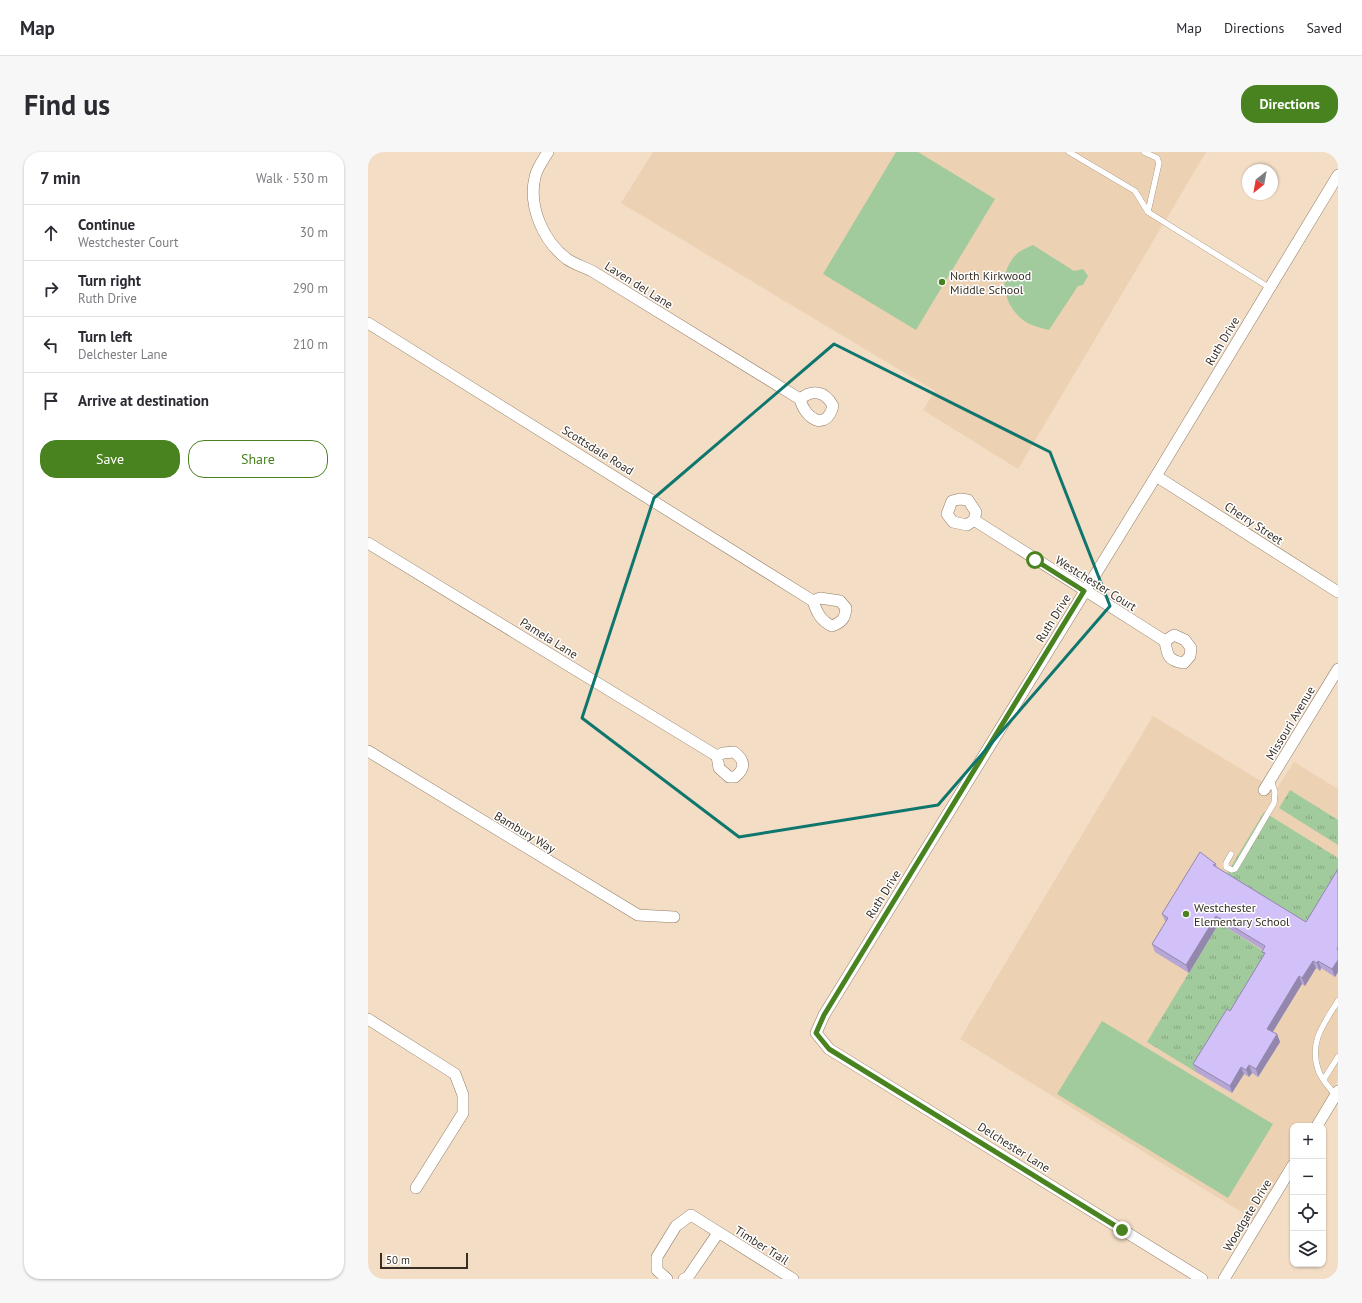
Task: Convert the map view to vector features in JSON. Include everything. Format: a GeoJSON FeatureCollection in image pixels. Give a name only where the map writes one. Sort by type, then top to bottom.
{"type":"FeatureCollection","features":[{"type":"Feature","properties":{"kind":"street","name":"Laven del Lane"},"geometry":{"type":"LineString","coordinates":[[548,152],[535,176],[534,203],[539,225],[550,241],[566,259],[592,271],[800,399]]}},
{"type":"Feature","properties":{"kind":"street","name":"Ruth Drive"},"geometry":{"type":"LineString","coordinates":[[816,1033],[824,1015],[1156,476],[1338,175]]}},
{"type":"Feature","properties":{"kind":"street","name":"Scottsdale Road"},"geometry":{"type":"LineString","coordinates":[[368,323],[813,601]]}},
{"type":"Feature","properties":{"kind":"street","name":"Cherry Street"},"geometry":{"type":"LineString","coordinates":[[1156,476],[1338,592]]}},
{"type":"Feature","properties":{"kind":"street","name":"Westchester Court"},"geometry":{"type":"LineString","coordinates":[[974,520],[1165,641]]}},
{"type":"Feature","properties":{"kind":"street","name":"Pamela Lane"},"geometry":{"type":"LineString","coordinates":[[368,542],[717,756]]}},
{"type":"Feature","properties":{"kind":"street","name":"Missouri Avenue"},"geometry":{"type":"LineString","coordinates":[[1264,790],[1338,670]]}},
{"type":"Feature","properties":{"kind":"street","name":"Bambury Way"},"geometry":{"type":"LineString","coordinates":[[368,751],[638,915],[674,917]]}},
{"type":"Feature","properties":{"kind":"street"},"geometry":{"type":"LineString","coordinates":[[368,1019],[455,1074],[463,1095],[463,1113],[416,1188]]}},
{"type":"Feature","properties":{"kind":"street","name":"Delchester Lane"},"geometry":{"type":"LineString","coordinates":[[816,1033],[829,1049],[1202,1279]]}},
{"type":"Feature","properties":{"kind":"street"},"geometry":{"type":"LineString","coordinates":[[1319,1123],[1337,1093]]}},
{"type":"Feature","properties":{"kind":"street","name":"Woodgate Drive"},"geometry":{"type":"LineString","coordinates":[[1224,1279],[1290,1170]]}},
{"type":"Feature","properties":{"kind":"street","name":"Timber Trail"},"geometry":{"type":"LineString","coordinates":[[667,1279],[657,1270],[657,1257],[676,1226],[691,1215],[793,1279]]}},
{"type":"Feature","properties":{"kind":"street","name":"Timber Trail"},"geometry":{"type":"LineString","coordinates":[[684,1279],[688,1277],[718,1233]]}},
{"type":"Feature","properties":{"kind":"lane"},"geometry":{"type":"LineString","coordinates":[[1068,152],[1135,191],[1148,212],[1270,288]]}},
{"type":"Feature","properties":{"kind":"lane"},"geometry":{"type":"LineString","coordinates":[[1144,152],[1156,158],[1159,163],[1148,212]]}},
{"type":"Feature","properties":{"kind":"lane"},"geometry":{"type":"LineString","coordinates":[[1231,854],[1226,863],[1226,867],[1232,870],[1235,869],[1274,803],[1275,792],[1271,779]]}},
{"type":"Feature","properties":{"kind":"lane"},"geometry":{"type":"LineString","coordinates":[[1337,1093],[1319,1073],[1315,1048],[1318,1034],[1338,1001]]}},
{"type":"Feature","properties":{"kind":"lane"},"geometry":{"type":"LineString","coordinates":[[1324,1080],[1338,1057]]}},
{"type":"Feature","properties":{"kind":"highlighted area"},"geometry":{"type":"Polygon","coordinates":[[[834,344],[1050,452],[1110,606],[938,805],[739,837],[582,718],[654,498],[834,344]]]}},
{"type":"Feature","properties":{"kind":"shaded area","name":"North Kirkwood Middle School"},"geometry":{"type":"Polygon","coordinates":[[[653,152],[1206,152],[1018,469],[923,410],[935,391],[621,203],[653,152]]]}},
{"type":"Feature","properties":{"kind":"shaded area","name":"Westchester Elementary School"},"geometry":{"type":"Polygon","coordinates":[[[1153,716],[1276,790],[1294,762],[1338,789],[1338,1080],[1312,1123],[1290,1123],[1290,1158],[1253,1219],[960,1039],[1153,716]]]}},
{"type":"Feature","properties":{"kind":"green space"},"geometry":{"type":"Polygon","coordinates":[[[896,152],[918,152],[995,199],[916,330],[823,274],[896,152]]]}},
{"type":"Feature","properties":{"kind":"green space"},"geometry":{"type":"Polygon","coordinates":[[[1033,245],[1074,271],[1083,269],[1088,276],[1083,285],[1078,286],[1049,330],[1028,323],[1018,315],[1007,298],[1005,288],[1007,269],[1012,260],[1019,252],[1033,245]]]}},
{"type":"Feature","properties":{"kind":"green space"},"geometry":{"type":"Polygon","coordinates":[[[1290,790],[1338,820],[1338,845],[1279,808],[1290,790]]]}},
{"type":"Feature","properties":{"kind":"green space"},"geometry":{"type":"Polygon","coordinates":[[[1264,812],[1338,858],[1338,881],[1308,930],[1224,878],[1264,812]]]}},
{"type":"Feature","properties":{"kind":"green space"},"geometry":{"type":"Polygon","coordinates":[[[1219,923],[1268,954],[1196,1072],[1147,1042],[1219,923]]]}},
{"type":"Feature","properties":{"kind":"green space"},"geometry":{"type":"Polygon","coordinates":[[[1102,1021],[1273,1124],[1228,1198],[1057,1094],[1102,1021]]]}},
{"type":"Feature","properties":{"kind":"building"},"geometry":{"type":"Polygon","coordinates":[[[1200,852],[1216,864],[1213,865],[1306,922],[1338,869],[1338,960],[1332,969],[1318,961],[1317,963],[1313,961],[1302,978],[1299,976],[1267,1029],[1277,1034],[1256,1069],[1249,1065],[1246,1070],[1241,1067],[1230,1086],[1193,1064],[1227,1009],[1230,1011],[1265,953],[1262,952],[1265,946],[1216,916],[1186,965],[1152,944],[1168,918],[1162,914],[1200,852]]]}},
{"type":"Feature","properties":{"kind":"place","name":"North Kirkwood Middle School"},"geometry":{"type":"Point","coordinates":[942,282]}},
{"type":"Feature","properties":{"kind":"place","name":"Westchester Elementary School"},"geometry":{"type":"Point","coordinates":[1186,914]}},
{"type":"Feature","properties":{"kind":"route"},"geometry":{"type":"LineString","coordinates":[[1035,560],[1084,591],[824,1015],[816,1033],[829,1049],[1122,1230]]}}]}
